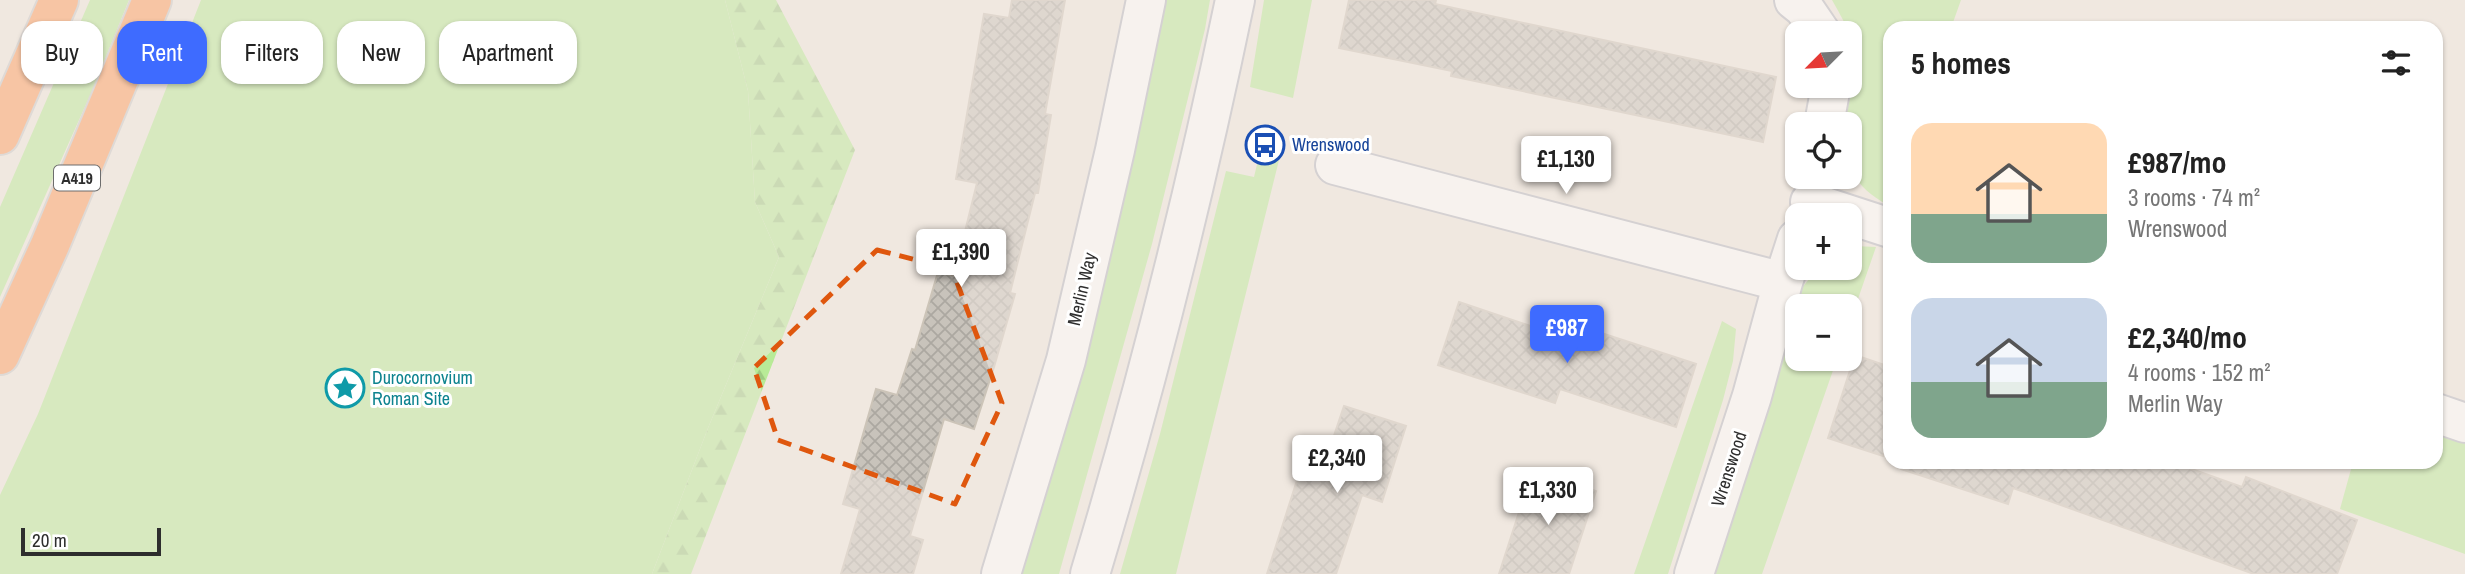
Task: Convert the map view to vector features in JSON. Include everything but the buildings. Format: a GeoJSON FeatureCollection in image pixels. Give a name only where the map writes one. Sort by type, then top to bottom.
{"type":"FeatureCollection","features":[{"type":"Feature","properties":{"kind":"highway"},"geometry":{"type":"LineString","coordinates":[[0,135],[59,0]]}},
{"type":"Feature","properties":{"kind":"highway","name":"A419"},"geometry":{"type":"LineString","coordinates":[[0,355],[50,245],[152,0]]}},
{"type":"Feature","properties":{"kind":"street","name":"Merlin Way"},"geometry":{"type":"LineString","coordinates":[[1001,574],[1066,360],[1115,150],[1146,0]]}},
{"type":"Feature","properties":{"kind":"street"},"geometry":{"type":"LineString","coordinates":[[1090,574],[1117,486],[1178,250],[1235,0]]}},
{"type":"Feature","properties":{"kind":"street"},"geometry":{"type":"LineString","coordinates":[[1794,0],[1804,8],[1813,21]]}},
{"type":"Feature","properties":{"kind":"street"},"geometry":{"type":"LineString","coordinates":[[1335,165],[1783,282]]}},
{"type":"Feature","properties":{"kind":"street"},"geometry":{"type":"LineString","coordinates":[[1810,198],[1883,225]]}},
{"type":"Feature","properties":{"kind":"street","name":"Wrenswood"},"geometry":{"type":"LineString","coordinates":[[1694,574],[1752,396],[1785,276]]}},
{"type":"Feature","properties":{"kind":"street"},"geometry":{"type":"LineString","coordinates":[[2443,416],[2465,424]]}},
{"type":"Feature","properties":{"kind":"highlighted area"},"geometry":{"type":"Polygon","coordinates":[[[877,250],[952,269],[1002,403],[955,504],[778,440],[754,368],[877,250]]]}},
{"type":"Feature","properties":{"kind":"green space"},"geometry":{"type":"Polygon","coordinates":[[[90,0],[129,0],[120,21],[117,21],[117,30],[103,64],[103,21],[81,21],[90,0]]]}},
{"type":"Feature","properties":{"kind":"green space"},"geometry":{"type":"Polygon","coordinates":[[[201,0],[725,0],[748,91],[755,202],[779,257],[708,428],[652,574],[0,574],[0,495],[38,414],[168,84],[207,84],[207,21],[193,21],[201,0]]]}},
{"type":"Feature","properties":{"kind":"green space"},"geometry":{"type":"Polygon","coordinates":[[[725,0],[776,0],[855,150],[691,574],[652,574],[708,428],[779,257],[755,202],[748,91],[725,0]]]}},
{"type":"Feature","properties":{"kind":"green space"},"geometry":{"type":"Polygon","coordinates":[[[1166,0],[1210,0],[1152,244],[1059,574],[1021,574],[1151,76],[1166,0]]]}},
{"type":"Feature","properties":{"kind":"green space"},"geometry":{"type":"Polygon","coordinates":[[[1264,0],[1312,0],[1293,98],[1250,87],[1264,0]]]}},
{"type":"Feature","properties":{"kind":"green space"},"geometry":{"type":"Polygon","coordinates":[[[1832,0],[1961,0],[1954,21],[1883,21],[1883,202],[1862,186],[1862,112],[1846,112],[1850,98],[1862,98],[1862,21],[1843,21],[1832,0]]]}},
{"type":"Feature","properties":{"kind":"green space"},"geometry":{"type":"Polygon","coordinates":[[[53,84],[95,84],[0,297],[0,207],[53,84]]]}},
{"type":"Feature","properties":{"kind":"green space"},"geometry":{"type":"Polygon","coordinates":[[[1264,135],[1284,140],[1176,574],[1120,574],[1160,434],[1226,171],[1254,177],[1264,135]]]}},
{"type":"Feature","properties":{"kind":"green space"},"geometry":{"type":"Polygon","coordinates":[[[1862,246],[1876,247],[1860,294],[1799,294],[1808,280],[1862,280],[1862,246]]]}},
{"type":"Feature","properties":{"kind":"green space"},"geometry":{"type":"Polygon","coordinates":[[[1722,321],[1736,329],[1733,361],[1668,574],[1634,574],[1722,321]]]}},
{"type":"Feature","properties":{"kind":"green space"},"geometry":{"type":"Polygon","coordinates":[[[1785,341],[1785,371],[1833,371],[1762,574],[1714,574],[1785,341]]]}},
{"type":"Feature","properties":{"kind":"green space"},"geometry":{"type":"Polygon","coordinates":[[[2443,430],[2465,438],[2465,554],[2340,509],[2351,469],[2443,469],[2443,430]]]}},
{"type":"Feature","properties":{"kind":"place","name":"Wrenswood"},"geometry":{"type":"Point","coordinates":[1265,145]}},
{"type":"Feature","properties":{"kind":"place","name":"Durocornovium Roman Site"},"geometry":{"type":"Point","coordinates":[345,388]}}]}
